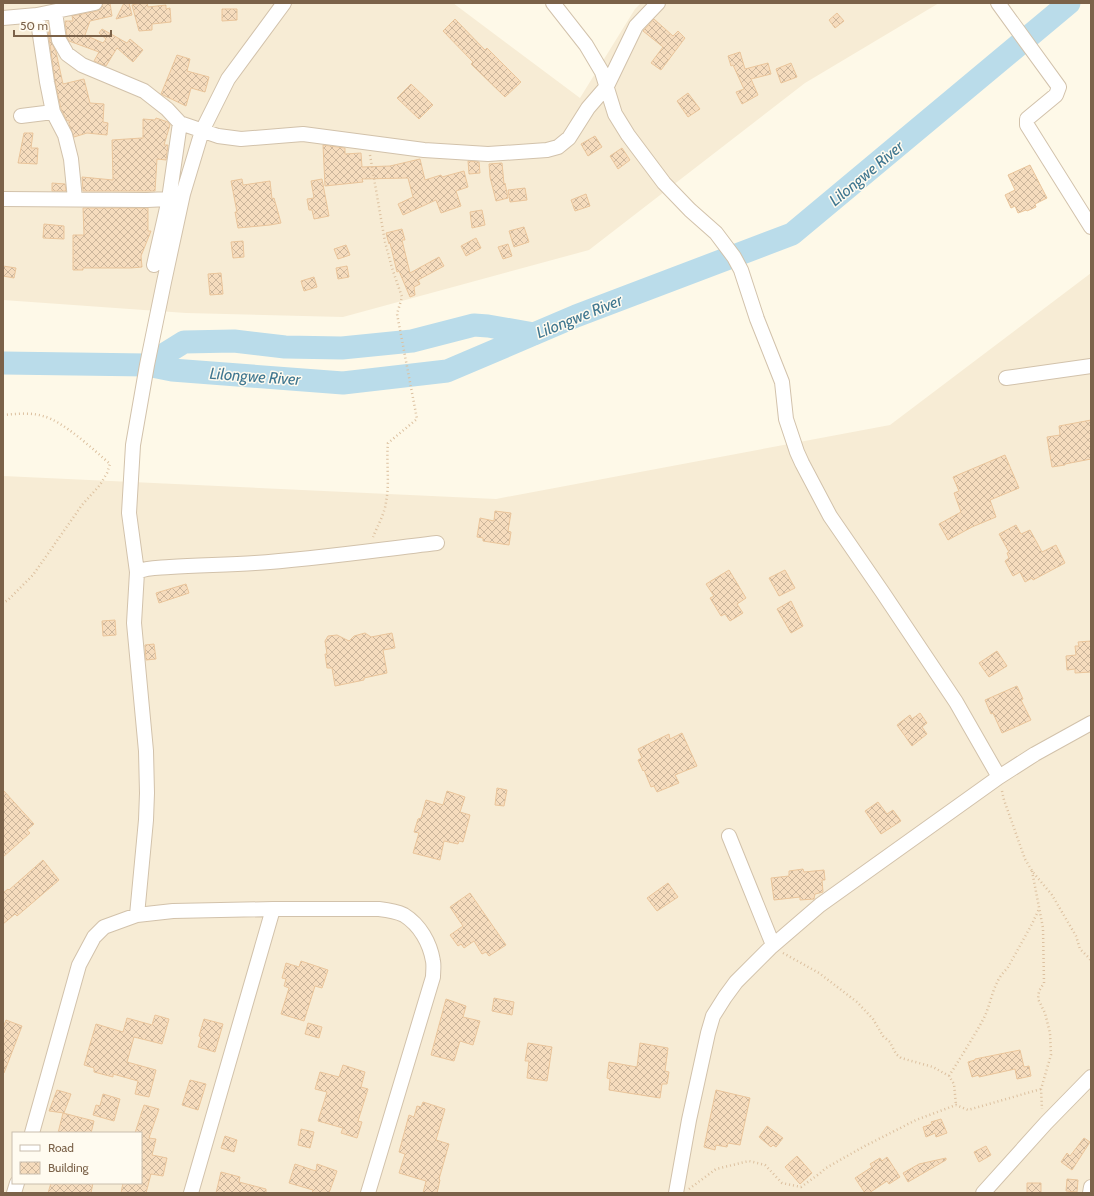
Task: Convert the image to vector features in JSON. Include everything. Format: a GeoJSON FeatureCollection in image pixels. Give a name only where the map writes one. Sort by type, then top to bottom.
{"type":"FeatureCollection","features":[{"type":"Feature","properties":{"kind":"street"},"geometry":{"type":"LineString","coordinates":[[3,18],[37,15],[95,3]]}},
{"type":"Feature","properties":{"kind":"street"},"geometry":{"type":"LineString","coordinates":[[137,915],[146,820],[147,793],[146,751],[134,623],[137,572],[129,513],[133,445],[164,282],[183,194],[202,131],[228,79],[284,3]]}},
{"type":"Feature","properties":{"kind":"street"},"geometry":{"type":"LineString","coordinates":[[553,3],[586,46],[602,72],[615,114],[628,135],[664,183],[690,210],[716,233],[734,256],[742,270],[757,318],[782,382],[786,419],[802,463],[830,516],[956,702],[999,777]]}},
{"type":"Feature","properties":{"kind":"street"},"geometry":{"type":"LineString","coordinates":[[55,12],[59,40],[67,54],[82,65],[144,91],[167,109],[180,124],[218,136],[242,139],[303,134],[424,150],[488,154],[547,150],[558,147],[569,138],[588,108],[607,86],[636,26],[658,3]]}},
{"type":"Feature","properties":{"kind":"street"},"geometry":{"type":"LineString","coordinates":[[999,5],[1059,88],[1056,95],[1027,119],[1027,125],[1091,227]]}},
{"type":"Feature","properties":{"kind":"street"},"geometry":{"type":"LineString","coordinates":[[37,15],[53,112],[65,136],[71,159],[75,199]]}},
{"type":"Feature","properties":{"kind":"street"},"geometry":{"type":"LineString","coordinates":[[21,116],[53,112]]}},
{"type":"Feature","properties":{"kind":"street"},"geometry":{"type":"LineString","coordinates":[[154,265],[169,199],[180,124]]}},
{"type":"Feature","properties":{"kind":"street"},"geometry":{"type":"LineString","coordinates":[[3,199],[169,199]]}},
{"type":"Feature","properties":{"kind":"street"},"geometry":{"type":"LineString","coordinates":[[1006,378],[1091,366]]}},
{"type":"Feature","properties":{"kind":"street"},"geometry":{"type":"LineString","coordinates":[[137,572],[143,569],[254,563],[437,543]]}},
{"type":"Feature","properties":{"kind":"street"},"geometry":{"type":"LineString","coordinates":[[682,1192],[692,1106],[708,1033],[713,1016],[736,982],[773,945],[820,905],[999,777],[1035,754],[1091,723]]}},
{"type":"Feature","properties":{"kind":"street"},"geometry":{"type":"LineString","coordinates":[[729,836],[773,945]]}},
{"type":"Feature","properties":{"kind":"street"},"geometry":{"type":"LineString","coordinates":[[191,1193],[274,909]]}},
{"type":"Feature","properties":{"kind":"street"},"geometry":{"type":"LineString","coordinates":[[32,1132],[79,965],[94,937],[104,927],[137,915],[173,911],[274,909],[380,909],[392,911],[403,915],[413,922],[423,934],[434,962],[433,977],[368,1193]]}},
{"type":"Feature","properties":{"kind":"street"},"geometry":{"type":"LineString","coordinates":[[983,1193],[1046,1123],[1091,1078]]}},
{"type":"Feature","properties":{"kind":"street"},"geometry":{"type":"LineString","coordinates":[[1090,1193],[1091,1187]]}},
{"type":"Feature","properties":{"kind":"path"},"geometry":{"type":"LineString","coordinates":[[368,142],[385,242],[402,297],[397,314],[417,418],[388,443],[386,503],[369,551]]}},
{"type":"Feature","properties":{"kind":"path"},"geometry":{"type":"LineString","coordinates":[[3,414],[28,413],[44,416],[64,427],[110,464],[100,485],[82,505],[33,574],[3,603]]}},
{"type":"Feature","properties":{"kind":"path"},"geometry":{"type":"LineString","coordinates":[[999,777],[1004,800],[1025,859],[1032,871],[1052,895],[1076,936],[1080,949],[1091,961]]}},
{"type":"Feature","properties":{"kind":"path"},"geometry":{"type":"LineString","coordinates":[[1032,871],[1043,928],[1044,983],[1039,991],[1038,999],[1045,1013],[1050,1033],[1050,1055],[1041,1090],[1041,1107],[1046,1123]]}},
{"type":"Feature","properties":{"kind":"path"},"geometry":{"type":"LineString","coordinates":[[949,1076],[984,1017],[997,981],[1002,973],[1007,969],[1039,909]]}},
{"type":"Feature","properties":{"kind":"path"},"geometry":{"type":"LineString","coordinates":[[773,945],[785,955],[819,973],[857,1002],[873,1019],[883,1036],[890,1042],[896,1054],[901,1058],[933,1067],[949,1076],[954,1084],[956,1105]]}},
{"type":"Feature","properties":{"kind":"path"},"geometry":{"type":"LineString","coordinates":[[682,1192],[716,1169],[749,1161],[765,1165],[782,1183],[801,1187],[826,1168],[863,1146],[916,1120],[956,1105],[968,1110],[1041,1090]]}},
{"type":"Feature","properties":{"kind":"shaded area"},"geometry":{"type":"Polygon","coordinates":[[[3,3],[453,3],[580,98],[635,9],[641,3],[939,3],[805,83],[589,250],[343,317],[186,313],[3,300],[3,3]]]}},
{"type":"Feature","properties":{"kind":"shaded area"},"geometry":{"type":"Polygon","coordinates":[[[1091,273],[1091,1193],[3,1193],[3,476],[496,499],[890,425],[1091,273]]]}},
{"type":"Feature","properties":{"kind":"building"},"geometry":{"type":"Polygon","coordinates":[[[103,3],[110,3],[112,16],[90,21],[85,35],[103,43],[106,39],[99,33],[102,29],[127,43],[130,39],[143,50],[133,62],[117,48],[106,66],[94,61],[99,52],[69,41],[65,21],[73,21],[72,16],[97,11],[101,9],[103,3]]]}},
{"type":"Feature","properties":{"kind":"building"},"geometry":{"type":"Polygon","coordinates":[[[124,3],[129,3],[132,15],[116,19],[124,3]]]}},
{"type":"Feature","properties":{"kind":"building"},"geometry":{"type":"Polygon","coordinates":[[[147,3],[148,7],[166,5],[166,9],[170,8],[171,22],[152,24],[152,30],[139,31],[132,5],[147,3]]]}},
{"type":"Feature","properties":{"kind":"building"},"geometry":{"type":"Polygon","coordinates":[[[222,9],[237,9],[237,20],[222,21],[222,9]]]}},
{"type":"Feature","properties":{"kind":"building"},"geometry":{"type":"Polygon","coordinates":[[[837,13],[844,21],[835,28],[829,20],[837,13]]]}},
{"type":"Feature","properties":{"kind":"building"},"geometry":{"type":"Polygon","coordinates":[[[455,19],[485,50],[487,48],[521,82],[505,97],[471,64],[473,62],[443,31],[455,19]]]}},
{"type":"Feature","properties":{"kind":"building"},"geometry":{"type":"Polygon","coordinates":[[[654,19],[673,36],[678,31],[685,38],[661,70],[651,63],[663,47],[643,31],[654,19]]]}},
{"type":"Feature","properties":{"kind":"building"},"geometry":{"type":"Polygon","coordinates":[[[47,23],[51,41],[56,52],[63,84],[84,79],[90,103],[104,104],[103,122],[108,123],[107,135],[87,133],[74,137],[69,120],[67,121],[61,109],[55,81],[47,23]]]}},
{"type":"Feature","properties":{"kind":"building"},"geometry":{"type":"Polygon","coordinates":[[[740,52],[745,69],[768,63],[771,74],[751,79],[758,95],[742,104],[736,92],[744,89],[733,65],[731,66],[728,56],[740,52]]]}},
{"type":"Feature","properties":{"kind":"building"},"geometry":{"type":"Polygon","coordinates":[[[177,55],[190,59],[187,71],[209,77],[205,92],[191,88],[186,106],[161,94],[177,55]]]}},
{"type":"Feature","properties":{"kind":"building"},"geometry":{"type":"Polygon","coordinates":[[[791,63],[797,77],[781,83],[776,69],[791,63]]]}},
{"type":"Feature","properties":{"kind":"building"},"geometry":{"type":"Polygon","coordinates":[[[411,84],[433,105],[419,119],[397,98],[411,84]]]}},
{"type":"Feature","properties":{"kind":"building"},"geometry":{"type":"Polygon","coordinates":[[[688,93],[700,109],[688,117],[677,101],[688,93]]]}},
{"type":"Feature","properties":{"kind":"building"},"geometry":{"type":"Polygon","coordinates":[[[156,118],[168,122],[170,125],[164,145],[168,145],[166,160],[157,159],[155,191],[83,191],[82,177],[113,180],[112,140],[143,138],[143,119],[155,120],[156,118]]]}},
{"type":"Feature","properties":{"kind":"building"},"geometry":{"type":"Polygon","coordinates":[[[24,133],[33,133],[31,148],[38,148],[37,164],[18,163],[24,133]]]}},
{"type":"Feature","properties":{"kind":"building"},"geometry":{"type":"Polygon","coordinates":[[[595,136],[602,147],[588,156],[581,144],[595,136]]]}},
{"type":"Feature","properties":{"kind":"building"},"geometry":{"type":"Polygon","coordinates":[[[323,145],[345,148],[345,154],[361,153],[362,167],[390,166],[420,159],[425,180],[441,175],[442,177],[464,171],[468,187],[456,191],[461,206],[441,213],[436,200],[403,215],[398,204],[413,197],[408,178],[362,179],[363,182],[325,186],[323,145]]]}},
{"type":"Feature","properties":{"kind":"building"},"geometry":{"type":"Polygon","coordinates":[[[622,148],[630,160],[618,169],[610,156],[622,148]]]}},
{"type":"Feature","properties":{"kind":"building"},"geometry":{"type":"Polygon","coordinates":[[[468,161],[479,162],[480,173],[469,174],[468,161]]]}},
{"type":"Feature","properties":{"kind":"building"},"geometry":{"type":"Polygon","coordinates":[[[502,163],[504,184],[505,183],[508,198],[496,201],[490,177],[489,164],[502,163]]]}},
{"type":"Feature","properties":{"kind":"building"},"geometry":{"type":"Polygon","coordinates":[[[1030,165],[1047,198],[1035,204],[1036,207],[1018,213],[1015,206],[1011,208],[1005,195],[1015,190],[1008,175],[1030,165]]]}},
{"type":"Feature","properties":{"kind":"building"},"geometry":{"type":"Polygon","coordinates":[[[242,179],[243,185],[270,181],[272,199],[274,198],[281,223],[238,228],[235,212],[237,212],[231,181],[242,179]]]}},
{"type":"Feature","properties":{"kind":"building"},"geometry":{"type":"Polygon","coordinates":[[[322,179],[329,216],[314,219],[312,210],[309,210],[307,199],[314,198],[311,181],[322,179]]]}},
{"type":"Feature","properties":{"kind":"building"},"geometry":{"type":"Polygon","coordinates":[[[52,183],[65,184],[66,191],[52,191],[52,183]]]}},
{"type":"Feature","properties":{"kind":"building"},"geometry":{"type":"Polygon","coordinates":[[[525,188],[527,200],[510,202],[508,190],[525,188]]]}},
{"type":"Feature","properties":{"kind":"building"},"geometry":{"type":"Polygon","coordinates":[[[586,194],[590,206],[575,211],[571,200],[586,194]]]}},
{"type":"Feature","properties":{"kind":"building"},"geometry":{"type":"Polygon","coordinates":[[[83,208],[148,208],[148,231],[151,231],[141,256],[142,267],[83,268],[83,270],[73,270],[73,235],[84,235],[83,208]]]}},
{"type":"Feature","properties":{"kind":"building"},"geometry":{"type":"Polygon","coordinates":[[[482,210],[485,225],[472,228],[470,212],[482,210]]]}},
{"type":"Feature","properties":{"kind":"building"},"geometry":{"type":"Polygon","coordinates":[[[44,224],[64,226],[64,239],[43,238],[44,224]]]}},
{"type":"Feature","properties":{"kind":"building"},"geometry":{"type":"Polygon","coordinates":[[[524,227],[529,242],[514,247],[509,231],[524,227]]]}},
{"type":"Feature","properties":{"kind":"building"},"geometry":{"type":"Polygon","coordinates":[[[402,229],[405,240],[402,240],[410,273],[439,257],[444,266],[418,280],[420,284],[414,287],[415,295],[410,297],[399,271],[397,272],[386,233],[402,229]]]}},
{"type":"Feature","properties":{"kind":"building"},"geometry":{"type":"Polygon","coordinates":[[[476,238],[481,248],[466,256],[461,246],[476,238]]]}},
{"type":"Feature","properties":{"kind":"building"},"geometry":{"type":"Polygon","coordinates":[[[243,241],[244,257],[233,258],[231,242],[243,241]]]}},
{"type":"Feature","properties":{"kind":"building"},"geometry":{"type":"Polygon","coordinates":[[[508,244],[512,256],[503,259],[498,247],[508,244]]]}},
{"type":"Feature","properties":{"kind":"building"},"geometry":{"type":"Polygon","coordinates":[[[346,245],[350,255],[338,259],[334,249],[346,245]]]}},
{"type":"Feature","properties":{"kind":"building"},"geometry":{"type":"Polygon","coordinates":[[[3,266],[16,268],[14,278],[3,276],[3,266]]]}},
{"type":"Feature","properties":{"kind":"building"},"geometry":{"type":"Polygon","coordinates":[[[347,266],[349,277],[338,279],[336,268],[347,266]]]}},
{"type":"Feature","properties":{"kind":"building"},"geometry":{"type":"Polygon","coordinates":[[[221,273],[223,294],[210,295],[208,274],[221,273]]]}},
{"type":"Feature","properties":{"kind":"building"},"geometry":{"type":"Polygon","coordinates":[[[314,277],[317,287],[304,291],[301,281],[314,277]]]}},
{"type":"Feature","properties":{"kind":"building"},"geometry":{"type":"Polygon","coordinates":[[[1091,420],[1091,459],[1052,467],[1047,437],[1060,435],[1059,426],[1091,420]]]}},
{"type":"Feature","properties":{"kind":"building"},"geometry":{"type":"Polygon","coordinates":[[[1005,455],[1019,488],[990,500],[996,517],[972,527],[948,540],[939,524],[961,512],[954,493],[959,491],[953,477],[1005,455]]]}},
{"type":"Feature","properties":{"kind":"building"},"geometry":{"type":"Polygon","coordinates":[[[495,511],[511,513],[508,531],[511,532],[509,545],[483,541],[483,538],[477,537],[480,518],[494,521],[495,511]]]}},
{"type":"Feature","properties":{"kind":"building"},"geometry":{"type":"Polygon","coordinates":[[[1016,525],[1021,534],[1030,530],[1042,552],[1056,545],[1065,563],[1033,580],[1032,578],[1025,582],[1020,572],[1013,576],[1005,561],[1009,558],[1007,553],[1009,552],[999,534],[1016,525]]]}},
{"type":"Feature","properties":{"kind":"building"},"geometry":{"type":"Polygon","coordinates":[[[729,570],[746,598],[737,604],[743,613],[730,621],[725,614],[721,616],[710,598],[714,596],[706,584],[729,570]]]}},
{"type":"Feature","properties":{"kind":"building"},"geometry":{"type":"Polygon","coordinates":[[[785,570],[795,588],[779,596],[769,578],[785,570]]]}},
{"type":"Feature","properties":{"kind":"building"},"geometry":{"type":"Polygon","coordinates":[[[186,584],[189,593],[159,603],[156,593],[186,584]]]}},
{"type":"Feature","properties":{"kind":"building"},"geometry":{"type":"Polygon","coordinates":[[[791,601],[803,626],[791,633],[777,609],[791,601]]]}},
{"type":"Feature","properties":{"kind":"building"},"geometry":{"type":"Polygon","coordinates":[[[115,620],[116,635],[103,636],[102,621],[115,620]]]}},
{"type":"Feature","properties":{"kind":"building"},"geometry":{"type":"Polygon","coordinates":[[[365,633],[371,637],[392,633],[395,648],[383,650],[387,673],[364,678],[364,680],[335,686],[332,668],[327,668],[325,641],[328,636],[337,635],[349,641],[354,636],[365,633]]]}},
{"type":"Feature","properties":{"kind":"building"},"geometry":{"type":"Polygon","coordinates":[[[1091,641],[1091,672],[1075,673],[1075,669],[1067,670],[1066,656],[1076,655],[1075,646],[1079,646],[1078,642],[1091,641]]]}},
{"type":"Feature","properties":{"kind":"building"},"geometry":{"type":"Polygon","coordinates":[[[154,644],[156,659],[146,660],[145,645],[154,644]]]}},
{"type":"Feature","properties":{"kind":"building"},"geometry":{"type":"Polygon","coordinates":[[[997,651],[1007,666],[989,677],[979,663],[997,651]]]}},
{"type":"Feature","properties":{"kind":"building"},"geometry":{"type":"Polygon","coordinates":[[[1017,686],[1023,699],[1021,700],[1031,720],[1002,733],[985,700],[1017,686]]]}},
{"type":"Feature","properties":{"kind":"building"},"geometry":{"type":"Polygon","coordinates":[[[920,713],[927,723],[922,727],[927,734],[912,746],[897,725],[910,715],[912,719],[920,713]]]}},
{"type":"Feature","properties":{"kind":"building"},"geometry":{"type":"Polygon","coordinates":[[[682,733],[697,766],[675,775],[679,783],[657,792],[654,786],[651,787],[638,760],[642,758],[638,749],[669,734],[670,739],[682,733]]]}},
{"type":"Feature","properties":{"kind":"building"},"geometry":{"type":"Polygon","coordinates":[[[497,788],[507,790],[504,806],[495,805],[497,788]]]}},
{"type":"Feature","properties":{"kind":"building"},"geometry":{"type":"Polygon","coordinates":[[[3,790],[34,824],[27,830],[30,833],[3,857],[3,790]]]}},
{"type":"Feature","properties":{"kind":"building"},"geometry":{"type":"Polygon","coordinates":[[[447,791],[465,797],[460,812],[470,815],[463,842],[459,841],[458,844],[444,841],[440,860],[413,853],[419,833],[414,832],[418,819],[421,818],[426,800],[443,805],[447,791]]]}},
{"type":"Feature","properties":{"kind":"building"},"geometry":{"type":"Polygon","coordinates":[[[878,802],[887,814],[893,810],[901,821],[881,834],[865,811],[878,802]]]}},
{"type":"Feature","properties":{"kind":"building"},"geometry":{"type":"Polygon","coordinates":[[[43,860],[59,880],[17,916],[15,914],[3,924],[3,893],[8,889],[9,890],[43,860]]]}},
{"type":"Feature","properties":{"kind":"building"},"geometry":{"type":"Polygon","coordinates":[[[803,869],[804,872],[824,870],[825,880],[822,880],[823,892],[815,894],[814,899],[800,900],[800,897],[774,900],[771,878],[789,876],[789,871],[803,869]]]}},
{"type":"Feature","properties":{"kind":"building"},"geometry":{"type":"Polygon","coordinates":[[[668,883],[678,897],[657,911],[647,898],[668,883]]]}},
{"type":"Feature","properties":{"kind":"building"},"geometry":{"type":"Polygon","coordinates":[[[470,893],[506,945],[489,956],[486,952],[482,954],[474,941],[464,948],[461,944],[458,946],[450,935],[463,926],[450,907],[470,893]]]}},
{"type":"Feature","properties":{"kind":"building"},"geometry":{"type":"Polygon","coordinates":[[[301,961],[328,970],[322,988],[315,986],[304,1021],[281,1014],[289,988],[284,986],[286,979],[282,978],[286,963],[299,967],[301,961]]]}},
{"type":"Feature","properties":{"kind":"building"},"geometry":{"type":"Polygon","coordinates":[[[494,998],[514,1002],[512,1015],[492,1011],[494,998]]]}},
{"type":"Feature","properties":{"kind":"building"},"geometry":{"type":"Polygon","coordinates":[[[446,999],[466,1006],[463,1017],[480,1021],[473,1045],[460,1041],[454,1061],[431,1055],[446,999]]]}},
{"type":"Feature","properties":{"kind":"building"},"geometry":{"type":"Polygon","coordinates":[[[155,1015],[169,1019],[162,1044],[134,1037],[127,1062],[156,1070],[149,1097],[135,1094],[138,1081],[113,1074],[113,1077],[94,1072],[94,1068],[84,1065],[96,1024],[123,1032],[127,1018],[152,1025],[155,1015]]]}},
{"type":"Feature","properties":{"kind":"building"},"geometry":{"type":"Polygon","coordinates":[[[204,1019],[223,1024],[215,1052],[198,1047],[201,1037],[199,1036],[204,1019]]]}},
{"type":"Feature","properties":{"kind":"building"},"geometry":{"type":"Polygon","coordinates":[[[6,1020],[22,1026],[3,1073],[3,1028],[6,1020]]]}},
{"type":"Feature","properties":{"kind":"building"},"geometry":{"type":"Polygon","coordinates":[[[308,1023],[322,1027],[319,1038],[305,1034],[308,1023]]]}},
{"type":"Feature","properties":{"kind":"building"},"geometry":{"type":"Polygon","coordinates":[[[528,1043],[552,1047],[547,1081],[527,1078],[529,1061],[525,1061],[528,1043]]]}},
{"type":"Feature","properties":{"kind":"building"},"geometry":{"type":"Polygon","coordinates":[[[640,1043],[668,1048],[665,1071],[669,1072],[667,1084],[662,1084],[660,1098],[609,1090],[610,1079],[607,1078],[609,1062],[637,1067],[640,1043]]]}},
{"type":"Feature","properties":{"kind":"building"},"geometry":{"type":"Polygon","coordinates":[[[1020,1050],[1024,1067],[1029,1066],[1031,1076],[1017,1079],[1015,1069],[979,1077],[979,1075],[972,1077],[968,1062],[975,1059],[1020,1050]]]}},
{"type":"Feature","properties":{"kind":"building"},"geometry":{"type":"Polygon","coordinates":[[[343,1065],[365,1072],[361,1087],[368,1089],[358,1121],[362,1122],[357,1138],[341,1133],[343,1128],[318,1121],[327,1092],[315,1089],[320,1072],[339,1077],[343,1065]]]}},
{"type":"Feature","properties":{"kind":"building"},"geometry":{"type":"Polygon","coordinates":[[[190,1080],[206,1084],[198,1110],[182,1105],[190,1080]]]}},
{"type":"Feature","properties":{"kind":"building"},"geometry":{"type":"Polygon","coordinates":[[[57,1090],[71,1094],[64,1113],[49,1111],[57,1090]]]}},
{"type":"Feature","properties":{"kind":"building"},"geometry":{"type":"Polygon","coordinates":[[[716,1090],[750,1098],[740,1145],[728,1143],[727,1147],[716,1145],[715,1150],[704,1147],[716,1090]]]}},
{"type":"Feature","properties":{"kind":"building"},"geometry":{"type":"Polygon","coordinates":[[[103,1094],[120,1099],[114,1121],[93,1115],[96,1105],[100,1106],[103,1094]]]}},
{"type":"Feature","properties":{"kind":"building"},"geometry":{"type":"Polygon","coordinates":[[[423,1102],[445,1109],[436,1140],[449,1144],[439,1179],[437,1193],[423,1193],[426,1181],[399,1173],[405,1154],[399,1152],[409,1115],[414,1117],[417,1106],[421,1107],[423,1102]]]}},
{"type":"Feature","properties":{"kind":"building"},"geometry":{"type":"Polygon","coordinates":[[[144,1105],[159,1109],[149,1138],[156,1139],[152,1155],[167,1158],[163,1176],[151,1174],[146,1193],[121,1193],[123,1184],[142,1184],[142,1132],[135,1132],[144,1105]]]}},
{"type":"Feature","properties":{"kind":"building"},"geometry":{"type":"Polygon","coordinates":[[[63,1113],[94,1121],[91,1132],[58,1132],[63,1113]]]}},
{"type":"Feature","properties":{"kind":"building"},"geometry":{"type":"Polygon","coordinates":[[[941,1119],[947,1133],[936,1137],[935,1133],[926,1137],[923,1127],[932,1124],[931,1122],[941,1119]]]}},
{"type":"Feature","properties":{"kind":"building"},"geometry":{"type":"Polygon","coordinates":[[[767,1126],[783,1138],[776,1147],[773,1145],[771,1147],[759,1137],[767,1126]]]}},
{"type":"Feature","properties":{"kind":"building"},"geometry":{"type":"Polygon","coordinates":[[[301,1129],[314,1132],[310,1148],[298,1145],[301,1129]]]}},
{"type":"Feature","properties":{"kind":"building"},"geometry":{"type":"Polygon","coordinates":[[[225,1136],[237,1140],[234,1152],[221,1148],[225,1136]]]}},
{"type":"Feature","properties":{"kind":"building"},"geometry":{"type":"Polygon","coordinates":[[[1084,1138],[1090,1142],[1072,1170],[1061,1162],[1067,1153],[1070,1156],[1084,1138]]]}},
{"type":"Feature","properties":{"kind":"building"},"geometry":{"type":"Polygon","coordinates":[[[986,1146],[991,1155],[979,1162],[974,1152],[986,1146]]]}},
{"type":"Feature","properties":{"kind":"building"},"geometry":{"type":"Polygon","coordinates":[[[797,1156],[812,1173],[800,1184],[785,1167],[797,1156]]]}},
{"type":"Feature","properties":{"kind":"building"},"geometry":{"type":"Polygon","coordinates":[[[887,1157],[900,1177],[889,1184],[887,1181],[869,1193],[865,1193],[855,1178],[872,1167],[870,1164],[880,1158],[882,1161],[887,1157]]]}},
{"type":"Feature","properties":{"kind":"building"},"geometry":{"type":"Polygon","coordinates":[[[946,1158],[946,1160],[908,1182],[903,1173],[919,1164],[946,1158]]]}},
{"type":"Feature","properties":{"kind":"building"},"geometry":{"type":"Polygon","coordinates":[[[295,1164],[316,1171],[317,1164],[337,1171],[329,1193],[312,1193],[313,1190],[289,1183],[295,1164]]]}},
{"type":"Feature","properties":{"kind":"building"},"geometry":{"type":"Polygon","coordinates":[[[221,1172],[240,1177],[239,1182],[266,1189],[266,1193],[216,1193],[221,1172]]]}},
{"type":"Feature","properties":{"kind":"building"},"geometry":{"type":"Polygon","coordinates":[[[1067,1179],[1078,1180],[1077,1192],[1066,1191],[1067,1179]]]}},
{"type":"Feature","properties":{"kind":"building"},"geometry":{"type":"Polygon","coordinates":[[[1027,1183],[1041,1183],[1041,1193],[1027,1193],[1027,1183]]]}},
{"type":"Feature","properties":{"kind":"building"},"geometry":{"type":"Polygon","coordinates":[[[51,1184],[93,1184],[91,1193],[48,1193],[51,1184]]]}},
{"type":"Feature","properties":{"kind":"waterway","name":"Lilongwe River"},"geometry":{"type":"LineString","coordinates":[[3,363],[147,365],[172,370],[343,383],[447,371],[576,316],[792,234],[1069,3]]}},
{"type":"Feature","properties":{"kind":"waterway"},"geometry":{"type":"LineString","coordinates":[[147,365],[184,342],[234,341],[285,347],[342,348],[412,341],[474,325],[534,334]]}}]}
